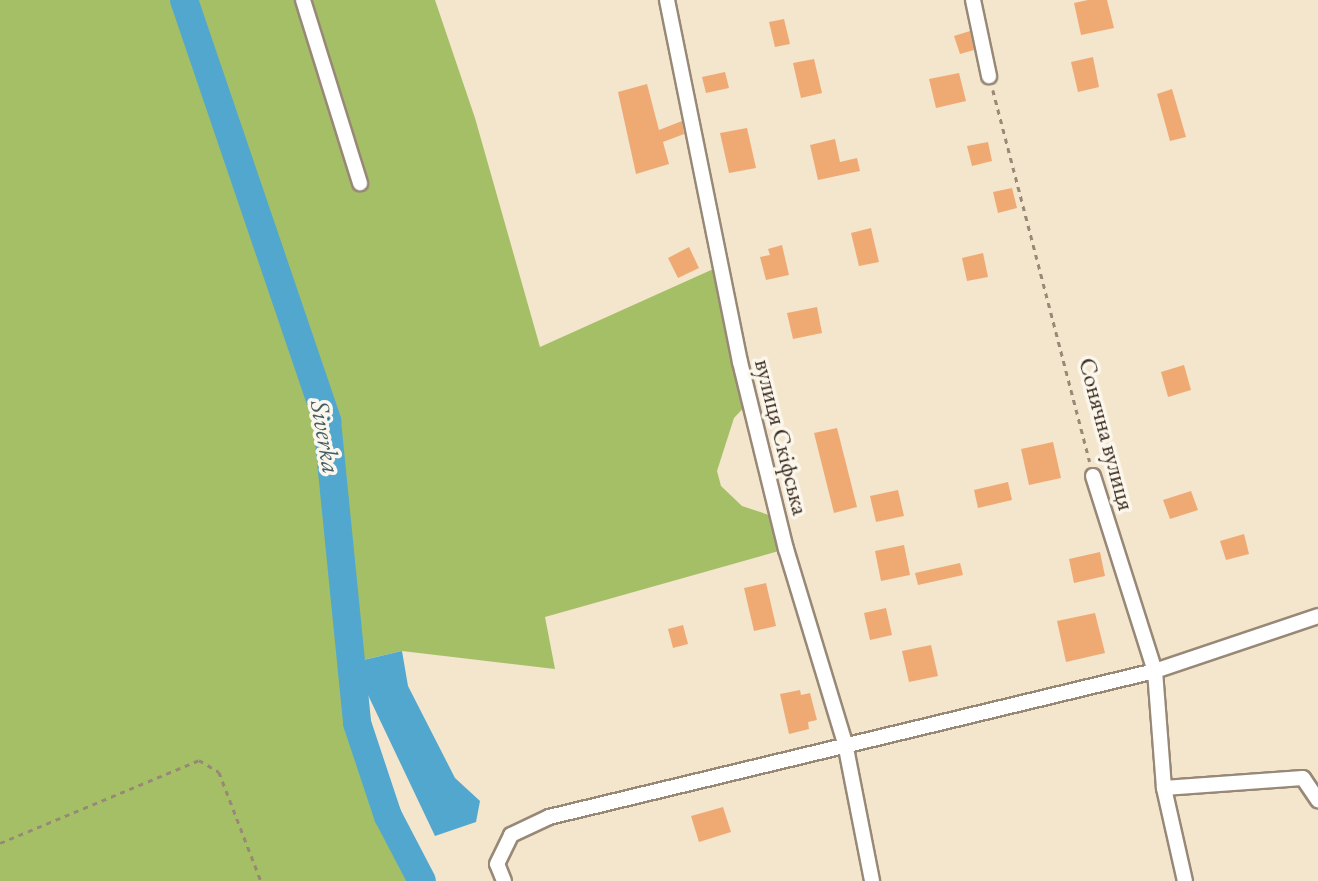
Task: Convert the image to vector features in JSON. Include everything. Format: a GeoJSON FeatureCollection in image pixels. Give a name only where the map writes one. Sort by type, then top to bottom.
{"type":"FeatureCollection","features":[{"type":"Feature","properties":{"kind":"street"},"geometry":{"type":"LineString","coordinates":[[303,0],[360,183]]}},
{"type":"Feature","properties":{"kind":"street","name":"вулиця Скіфська"},"geometry":{"type":"LineString","coordinates":[[667,0],[740,362],[786,549],[845,743],[872,881]]}},
{"type":"Feature","properties":{"kind":"street"},"geometry":{"type":"LineString","coordinates":[[972,0],[989,76]]}},
{"type":"Feature","properties":{"kind":"street","name":"Сонячна вулиця"},"geometry":{"type":"LineString","coordinates":[[1093,476],[1155,671],[1164,788],[1185,881]]}},
{"type":"Feature","properties":{"kind":"street"},"geometry":{"type":"LineString","coordinates":[[504,881],[497,864],[510,835],[548,817],[845,743],[1155,671],[1318,615]]}},
{"type":"Feature","properties":{"kind":"street"},"geometry":{"type":"LineString","coordinates":[[1164,788],[1303,778],[1318,800]]}},
{"type":"Feature","properties":{"kind":"path","name":"Сонячна вулиця"},"geometry":{"type":"LineString","coordinates":[[989,76],[1093,476]]}},
{"type":"Feature","properties":{"kind":"path"},"geometry":{"type":"LineString","coordinates":[[0,843],[199,760],[219,772],[261,881]]}},
{"type":"Feature","properties":{"kind":"green space"},"geometry":{"type":"Polygon","coordinates":[[[0,0],[435,0],[475,118],[540,347],[720,266],[750,401],[734,418],[717,471],[721,486],[742,506],[772,516],[786,549],[545,617],[555,669],[402,651],[341,665],[388,816],[422,881],[0,881],[0,0]]]}},
{"type":"Feature","properties":{"kind":"water"},"geometry":{"type":"Polygon","coordinates":[[[402,651],[408,686],[455,778],[480,801],[476,822],[435,836],[368,695],[359,661],[402,651]]]}},
{"type":"Feature","properties":{"kind":"building"},"geometry":{"type":"Polygon","coordinates":[[[1107,0],[1114,28],[1081,35],[1074,3],[1107,0]]]}},
{"type":"Feature","properties":{"kind":"building"},"geometry":{"type":"Polygon","coordinates":[[[784,19],[790,44],[775,47],[769,22],[784,19]]]}},
{"type":"Feature","properties":{"kind":"building"},"geometry":{"type":"Polygon","coordinates":[[[970,31],[974,50],[960,54],[954,36],[970,31]]]}},
{"type":"Feature","properties":{"kind":"building"},"geometry":{"type":"Polygon","coordinates":[[[1093,57],[1099,87],[1078,92],[1071,62],[1093,57]]]}},
{"type":"Feature","properties":{"kind":"building"},"geometry":{"type":"Polygon","coordinates":[[[814,59],[822,93],[801,98],[793,63],[814,59]]]}},
{"type":"Feature","properties":{"kind":"building"},"geometry":{"type":"Polygon","coordinates":[[[725,72],[729,88],[706,93],[702,77],[725,72]]]}},
{"type":"Feature","properties":{"kind":"building"},"geometry":{"type":"Polygon","coordinates":[[[959,73],[966,101],[936,108],[929,79],[959,73]]]}},
{"type":"Feature","properties":{"kind":"building"},"geometry":{"type":"Polygon","coordinates":[[[647,84],[659,130],[682,121],[684,134],[663,142],[669,164],[636,174],[618,92],[647,84]]]}},
{"type":"Feature","properties":{"kind":"building"},"geometry":{"type":"Polygon","coordinates":[[[1172,89],[1186,137],[1170,141],[1157,94],[1172,89]]]}},
{"type":"Feature","properties":{"kind":"building"},"geometry":{"type":"Polygon","coordinates":[[[747,128],[756,168],[729,173],[720,133],[747,128]]]}},
{"type":"Feature","properties":{"kind":"building"},"geometry":{"type":"Polygon","coordinates":[[[835,139],[840,162],[857,158],[860,171],[818,180],[810,145],[835,139]]]}},
{"type":"Feature","properties":{"kind":"building"},"geometry":{"type":"Polygon","coordinates":[[[988,142],[992,161],[972,166],[967,146],[988,142]]]}},
{"type":"Feature","properties":{"kind":"building"},"geometry":{"type":"Polygon","coordinates":[[[1012,188],[1017,208],[998,213],[993,192],[1012,188]]]}},
{"type":"Feature","properties":{"kind":"building"},"geometry":{"type":"Polygon","coordinates":[[[871,228],[879,262],[859,266],[851,233],[871,228]]]}},
{"type":"Feature","properties":{"kind":"building"},"geometry":{"type":"Polygon","coordinates":[[[782,245],[789,275],[766,280],[760,257],[770,255],[768,249],[782,245]]]}},
{"type":"Feature","properties":{"kind":"building"},"geometry":{"type":"Polygon","coordinates":[[[689,247],[699,268],[678,278],[668,258],[689,247]]]}},
{"type":"Feature","properties":{"kind":"building"},"geometry":{"type":"Polygon","coordinates":[[[983,253],[988,277],[967,281],[962,258],[983,253]]]}},
{"type":"Feature","properties":{"kind":"building"},"geometry":{"type":"Polygon","coordinates":[[[817,307],[822,333],[793,339],[787,313],[817,307]]]}},
{"type":"Feature","properties":{"kind":"building"},"geometry":{"type":"Polygon","coordinates":[[[1184,365],[1191,390],[1168,397],[1161,372],[1184,365]]]}},
{"type":"Feature","properties":{"kind":"building"},"geometry":{"type":"Polygon","coordinates":[[[837,428],[857,507],[834,513],[814,433],[837,428]]]}},
{"type":"Feature","properties":{"kind":"building"},"geometry":{"type":"Polygon","coordinates":[[[1053,442],[1061,478],[1029,485],[1021,449],[1053,442]]]}},
{"type":"Feature","properties":{"kind":"building"},"geometry":{"type":"Polygon","coordinates":[[[1008,482],[1012,500],[978,508],[974,490],[1008,482]]]}},
{"type":"Feature","properties":{"kind":"building"},"geometry":{"type":"Polygon","coordinates":[[[898,490],[904,516],[876,522],[870,496],[898,490]]]}},
{"type":"Feature","properties":{"kind":"building"},"geometry":{"type":"Polygon","coordinates":[[[1191,491],[1198,510],[1170,519],[1163,500],[1191,491]]]}},
{"type":"Feature","properties":{"kind":"building"},"geometry":{"type":"Polygon","coordinates":[[[1244,534],[1249,554],[1226,560],[1220,541],[1244,534]]]}},
{"type":"Feature","properties":{"kind":"building"},"geometry":{"type":"Polygon","coordinates":[[[904,545],[910,575],[881,581],[875,551],[904,545]]]}},
{"type":"Feature","properties":{"kind":"building"},"geometry":{"type":"Polygon","coordinates":[[[1100,552],[1105,576],[1074,583],[1069,559],[1100,552]]]}},
{"type":"Feature","properties":{"kind":"building"},"geometry":{"type":"Polygon","coordinates":[[[960,563],[963,575],[918,585],[915,573],[960,563]]]}},
{"type":"Feature","properties":{"kind":"building"},"geometry":{"type":"Polygon","coordinates":[[[766,583],[776,626],[754,631],[744,588],[766,583]]]}},
{"type":"Feature","properties":{"kind":"building"},"geometry":{"type":"Polygon","coordinates":[[[886,608],[892,635],[870,640],[864,613],[886,608]]]}},
{"type":"Feature","properties":{"kind":"building"},"geometry":{"type":"Polygon","coordinates":[[[1095,613],[1105,653],[1066,662],[1057,621],[1095,613]]]}},
{"type":"Feature","properties":{"kind":"building"},"geometry":{"type":"Polygon","coordinates":[[[683,625],[688,644],[673,648],[668,629],[683,625]]]}},
{"type":"Feature","properties":{"kind":"building"},"geometry":{"type":"Polygon","coordinates":[[[931,645],[938,676],[909,682],[902,651],[931,645]]]}},
{"type":"Feature","properties":{"kind":"building"},"geometry":{"type":"Polygon","coordinates":[[[800,690],[801,695],[810,693],[817,720],[808,722],[809,729],[789,734],[780,694],[800,690]]]}},
{"type":"Feature","properties":{"kind":"building"},"geometry":{"type":"Polygon","coordinates":[[[723,807],[731,832],[699,842],[691,816],[723,807]]]}},
{"type":"Feature","properties":{"kind":"waterway","name":"Siverka"},"geometry":{"type":"LineString","coordinates":[[184,0],[327,421],[357,723],[388,816],[422,881]]}}]}
